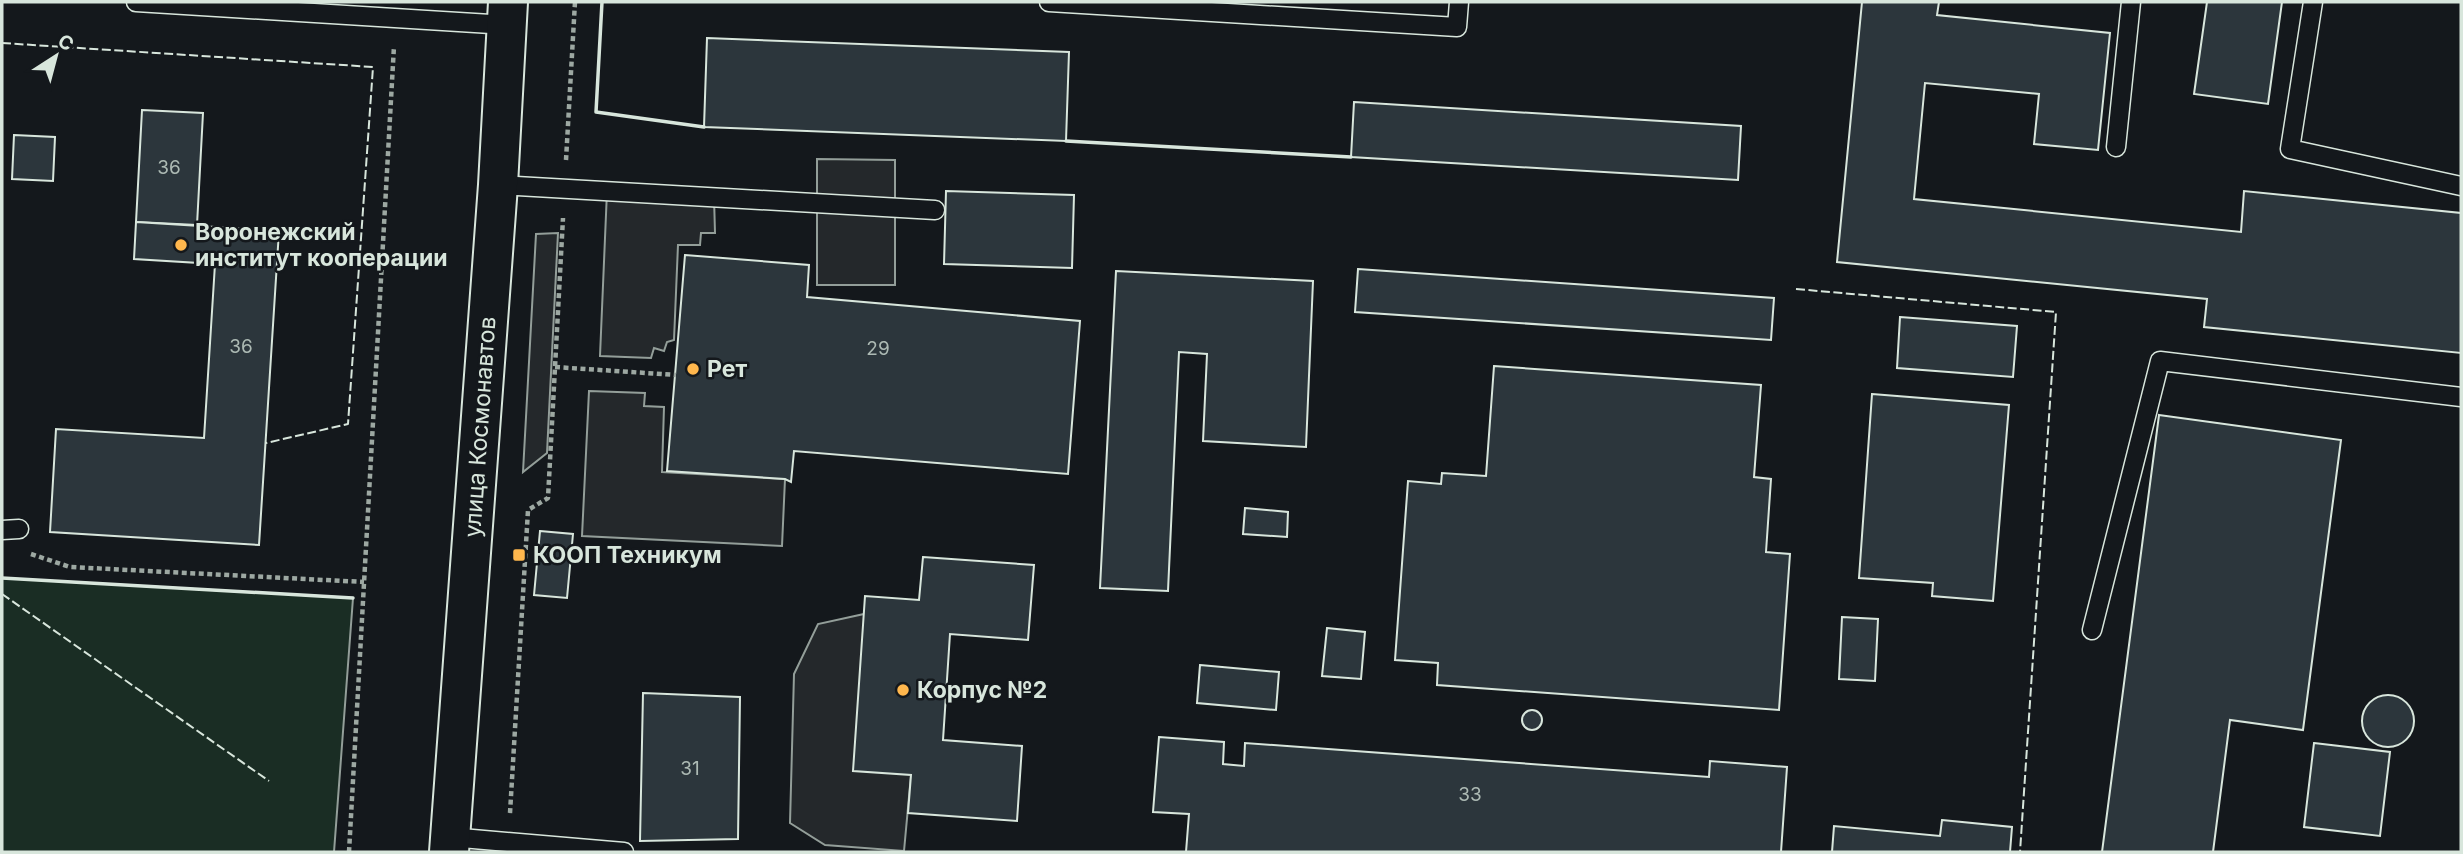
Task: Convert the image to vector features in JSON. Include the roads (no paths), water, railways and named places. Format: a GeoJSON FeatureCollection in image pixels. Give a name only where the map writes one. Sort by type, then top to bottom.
{"type":"FeatureCollection","features":[{"type":"Feature","properties":{"kind":"main road","name":"улица Космонавтов"},"geometry":{"type":"LineString","coordinates":[[449,845],[498,185],[508,13]]}},
{"type":"Feature","properties":{"kind":"lane"},"geometry":{"type":"LineString","coordinates":[[136,2],[193,3],[396,17],[508,13]]}},
{"type":"Feature","properties":{"kind":"lane"},"geometry":{"type":"LineString","coordinates":[[1049,2],[1457,27],[1459,2]]}},
{"type":"Feature","properties":{"kind":"lane"},"geometry":{"type":"LineString","coordinates":[[2116,147],[2130,2]]}},
{"type":"Feature","properties":{"kind":"lane"},"geometry":{"type":"LineString","coordinates":[[2313,2],[2290,149],[2461,186]]}},
{"type":"Feature","properties":{"kind":"lane"},"geometry":{"type":"LineString","coordinates":[[498,185],[935,210]]}},
{"type":"Feature","properties":{"kind":"lane"},"geometry":{"type":"LineString","coordinates":[[2092,630],[2160,361],[2461,397]]}},
{"type":"Feature","properties":{"kind":"lane"},"geometry":{"type":"LineString","coordinates":[[449,845],[508,842],[624,852]]}},
{"type":"Feature","properties":{"kind":"place","name":"Воронежский институт кооперации"},"geometry":{"type":"Point","coordinates":[181,245]}},
{"type":"Feature","properties":{"kind":"place","name":"Рет"},"geometry":{"type":"Point","coordinates":[693,369]}},
{"type":"Feature","properties":{"kind":"place","name":"КООП Техникум"},"geometry":{"type":"Point","coordinates":[519,555]}},
{"type":"Feature","properties":{"kind":"place","name":"Корпус №2"},"geometry":{"type":"Point","coordinates":[903,690]}}]}
